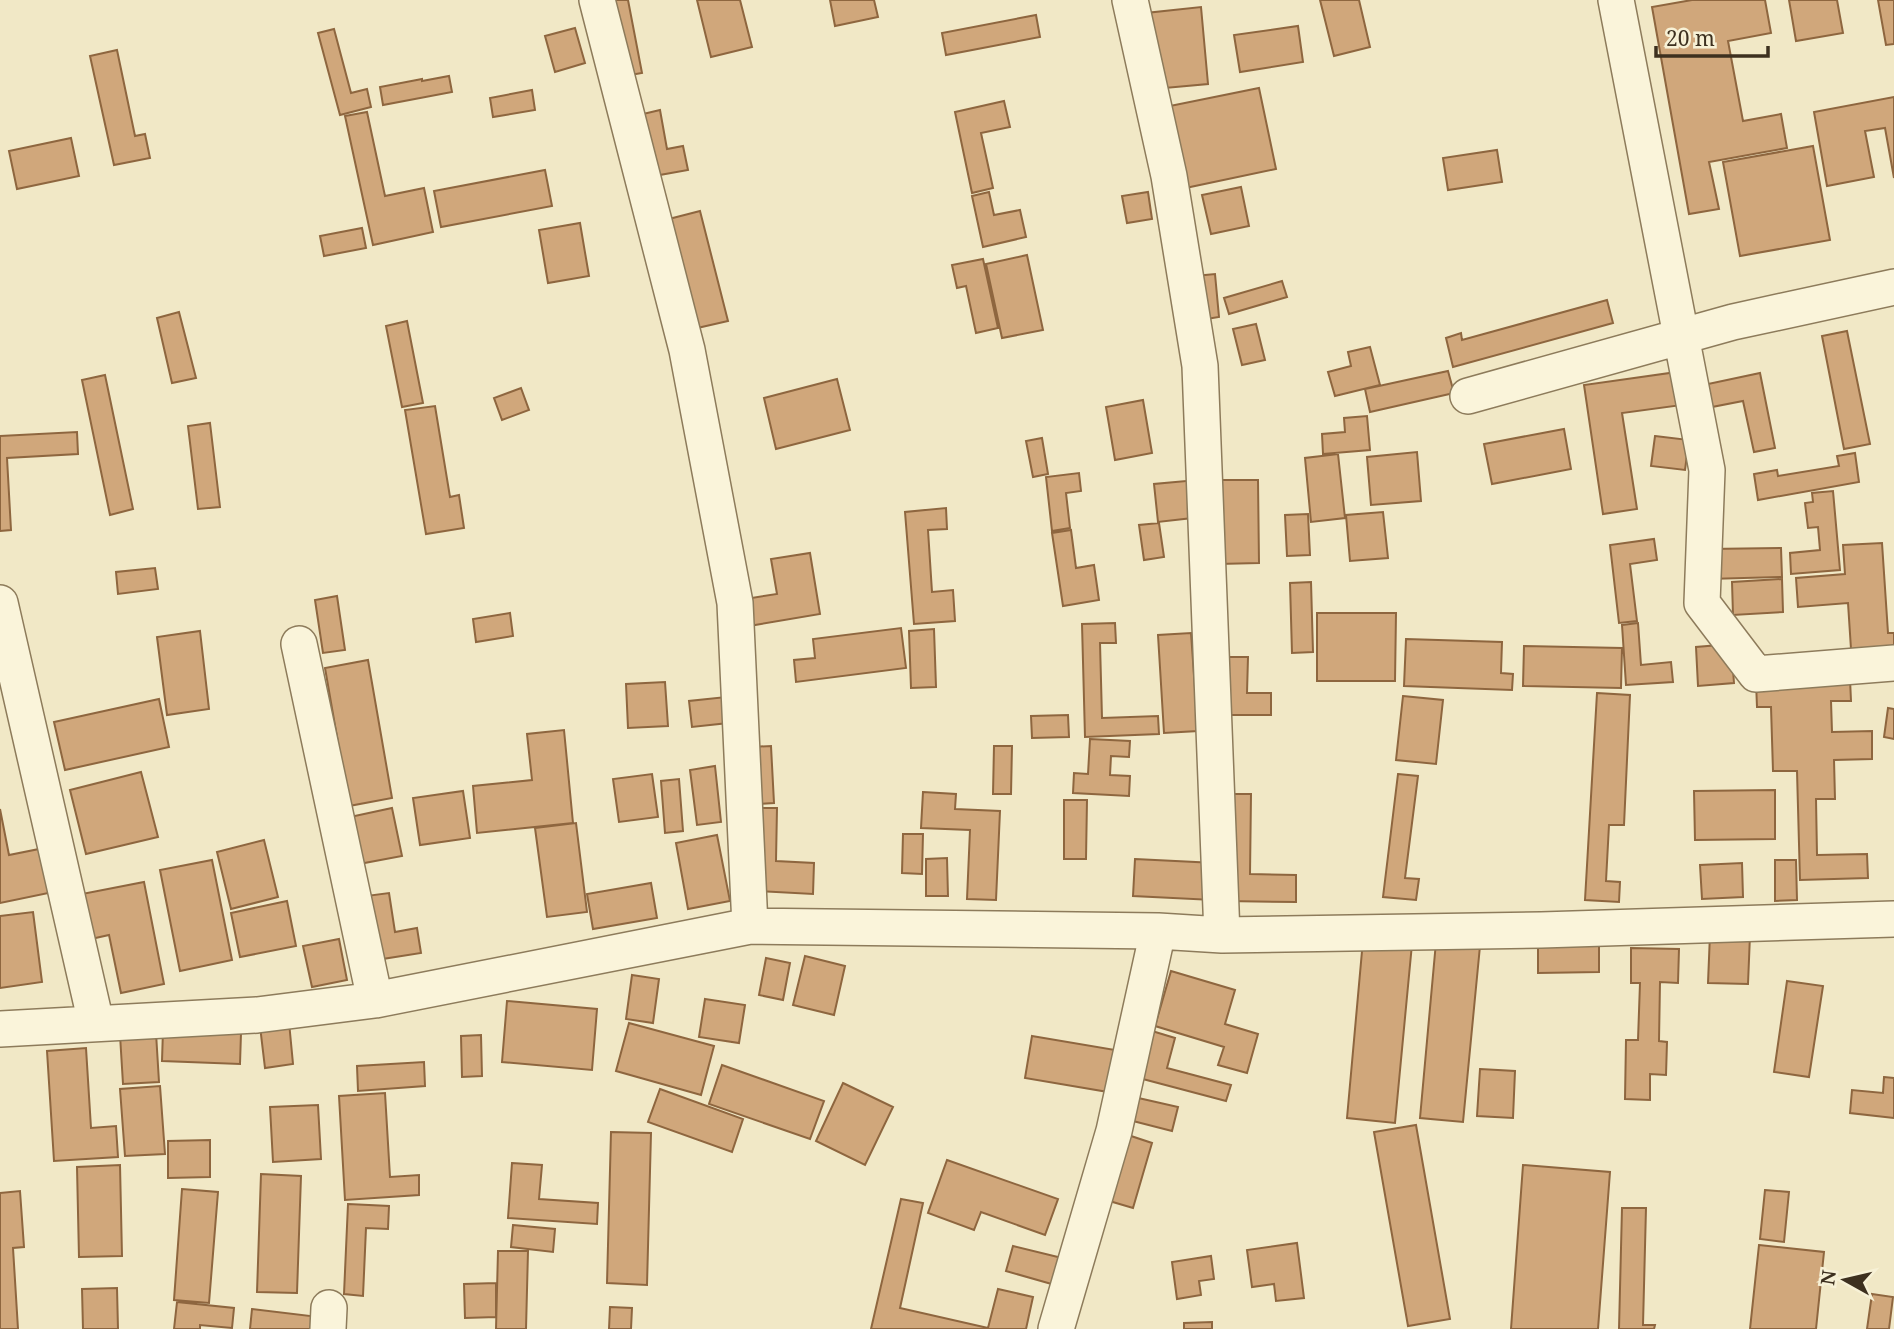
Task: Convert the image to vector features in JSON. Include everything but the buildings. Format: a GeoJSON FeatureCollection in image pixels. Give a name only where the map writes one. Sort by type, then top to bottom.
{"type":"FeatureCollection","features":[{"type":"Feature","properties":{"kind":"street"},"geometry":{"type":"LineString","coordinates":[[597,0],[687,350],[735,603],[750,926]]}},
{"type":"Feature","properties":{"kind":"street"},"geometry":{"type":"LineString","coordinates":[[1130,0],[1169,176],[1200,366],[1222,935]]}},
{"type":"Feature","properties":{"kind":"street"},"geometry":{"type":"LineString","coordinates":[[1616,0],[1707,470],[1702,603],[1756,674],[1894,663]]}},
{"type":"Feature","properties":{"kind":"street"},"geometry":{"type":"LineString","coordinates":[[1468,396],[1733,323],[1894,287]]}},
{"type":"Feature","properties":{"kind":"street"},"geometry":{"type":"LineString","coordinates":[[0,603],[96,1023]]}},
{"type":"Feature","properties":{"kind":"street"},"geometry":{"type":"LineString","coordinates":[[299,644],[375,1000]]}},
{"type":"Feature","properties":{"kind":"street"},"geometry":{"type":"LineString","coordinates":[[0,1029],[257,1015],[375,1000],[750,926],[1158,931],[1222,935],[1541,930],[1894,919]]}},
{"type":"Feature","properties":{"kind":"street"},"geometry":{"type":"LineString","coordinates":[[1056,1329],[1115,1131],[1158,931]]}}]}
